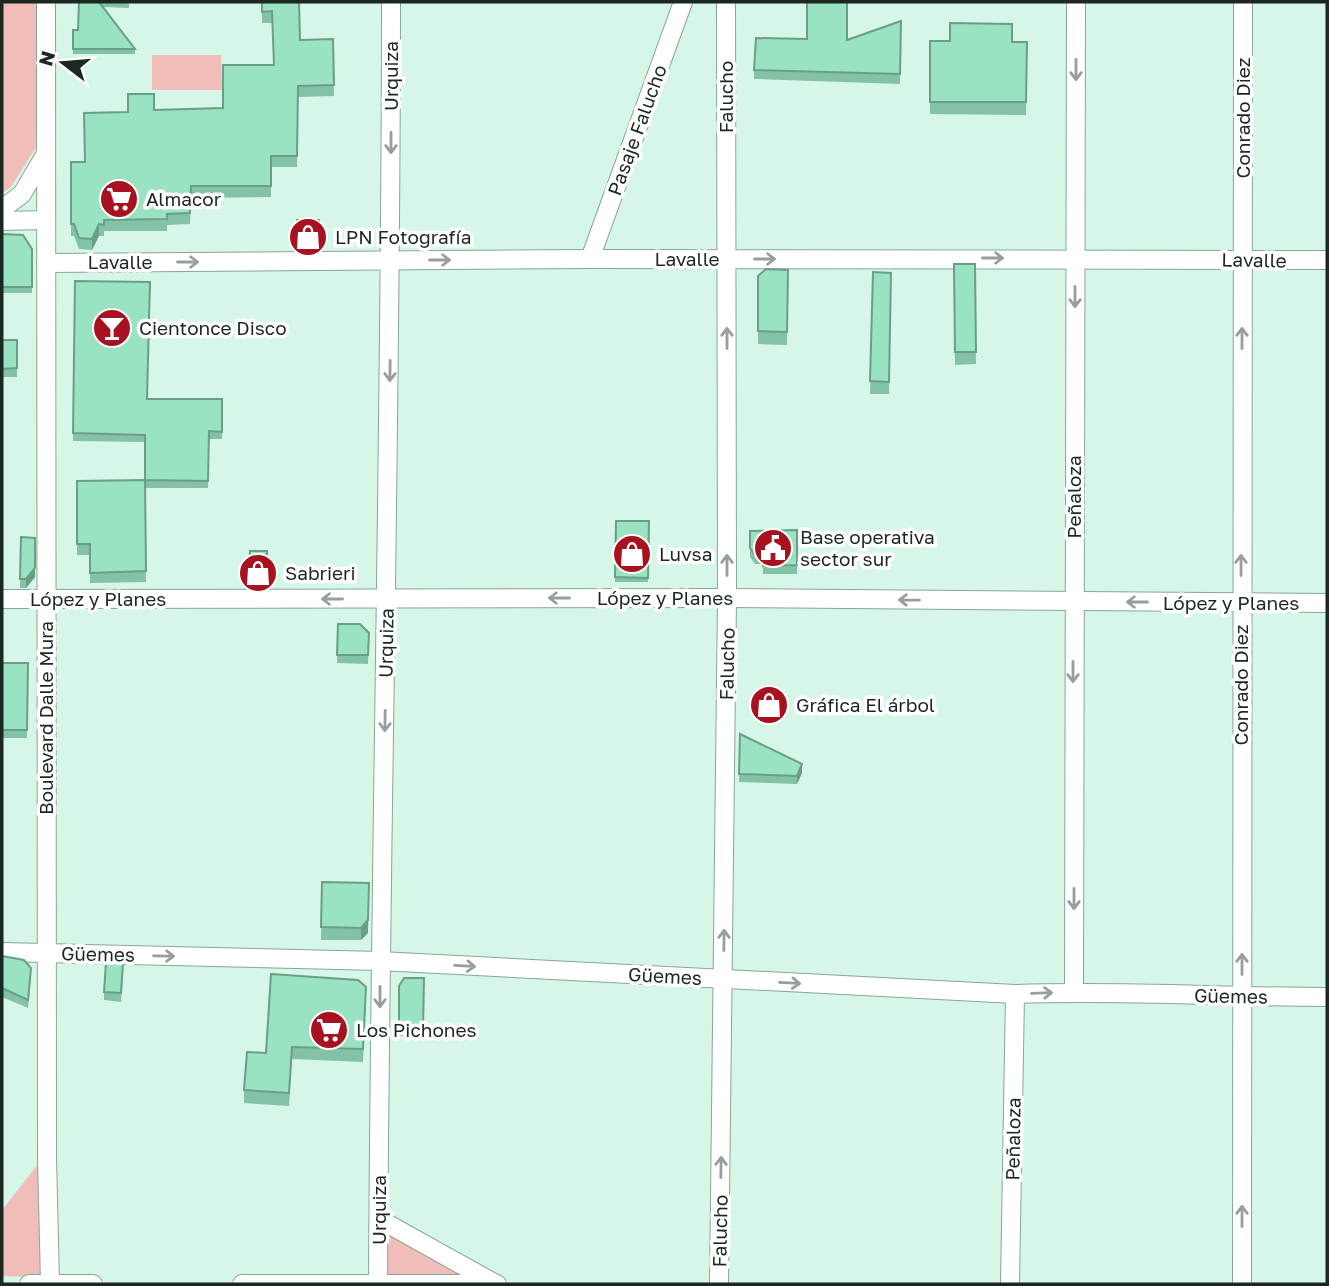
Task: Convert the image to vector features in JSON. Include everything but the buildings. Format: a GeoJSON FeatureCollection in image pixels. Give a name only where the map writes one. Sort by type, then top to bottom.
{"type":"FeatureCollection","features":[{"type":"Feature","properties":{"kind":"street","name":"Boulevard Dalle Mura"},"geometry":{"type":"LineString","coordinates":[[46,2],[47,1157],[50,1284]]}},
{"type":"Feature","properties":{"kind":"street","name":"Urquiza"},"geometry":{"type":"LineString","coordinates":[[379,1284],[380,961],[391,260],[391,2]]}},
{"type":"Feature","properties":{"kind":"street","name":"Pasaje Falucho"},"geometry":{"type":"LineString","coordinates":[[590,259],[683,2]]}},
{"type":"Feature","properties":{"kind":"street","name":"Falucho"},"geometry":{"type":"LineString","coordinates":[[719,1284],[727,598],[726,2]]}},
{"type":"Feature","properties":{"kind":"street","name":"Peñaloza"},"geometry":{"type":"LineString","coordinates":[[1074,992],[1076,2]]}},
{"type":"Feature","properties":{"kind":"street","name":"Conrado Diez"},"geometry":{"type":"LineString","coordinates":[[1242,1284],[1243,2]]}},
{"type":"Feature","properties":{"kind":"street"},"geometry":{"type":"LineString","coordinates":[[2,209],[22,194],[47,152]]}},
{"type":"Feature","properties":{"kind":"street"},"geometry":{"type":"LineString","coordinates":[[2,221],[46,220]]}},
{"type":"Feature","properties":{"kind":"street","name":"Lavalle"},"geometry":{"type":"LineString","coordinates":[[46,263],[590,259],[1327,260]]}},
{"type":"Feature","properties":{"kind":"street","name":"López y Planes"},"geometry":{"type":"LineString","coordinates":[[2,599],[727,598],[1327,603]]}},
{"type":"Feature","properties":{"kind":"street","name":"Güemes"},"geometry":{"type":"LineString","coordinates":[[2,952],[380,961],[1015,994],[1074,992],[1327,997]]}},
{"type":"Feature","properties":{"kind":"street","name":"Peñaloza"},"geometry":{"type":"LineString","coordinates":[[1010,1284],[1015,994]]}},
{"type":"Feature","properties":{"kind":"street"},"geometry":{"type":"LineString","coordinates":[[379,1219],[497,1284]]}},
{"type":"Feature","properties":{"kind":"street"},"geometry":{"type":"LineString","coordinates":[[29,1284],[93,1284]]}},
{"type":"Feature","properties":{"kind":"street"},"geometry":{"type":"LineString","coordinates":[[242,1284],[497,1284]]}},
{"type":"Feature","properties":{"kind":"shaded area"},"geometry":{"type":"Polygon","coordinates":[[[2,2],[38,2],[38,144],[11,187],[2,193],[2,2]]]}},
{"type":"Feature","properties":{"kind":"shaded area"},"geometry":{"type":"Polygon","coordinates":[[[152,55],[221,55],[222,90],[152,90],[152,55]]]}},
{"type":"Feature","properties":{"kind":"shaded area"},"geometry":{"type":"Polygon","coordinates":[[[39,1163],[44,1277],[2,1276],[2,1210],[39,1163]]]}},
{"type":"Feature","properties":{"kind":"shaded area"},"geometry":{"type":"Polygon","coordinates":[[[379,1219],[497,1284],[378,1284],[379,1219]]]}},
{"type":"Feature","properties":{"kind":"place","name":"Almacor"},"geometry":{"type":"Point","coordinates":[119,199]}},
{"type":"Feature","properties":{"kind":"place","name":"LPN Fotografía"},"geometry":{"type":"Point","coordinates":[308,237]}},
{"type":"Feature","properties":{"kind":"place","name":"Cientonce Disco"},"geometry":{"type":"Point","coordinates":[112,328]}},
{"type":"Feature","properties":{"kind":"place","name":"Base operativa sector sur"},"geometry":{"type":"Point","coordinates":[773,548]}},
{"type":"Feature","properties":{"kind":"place","name":"Luvsa"},"geometry":{"type":"Point","coordinates":[632,554]}},
{"type":"Feature","properties":{"kind":"place","name":"Sabrieri"},"geometry":{"type":"Point","coordinates":[258,573]}},
{"type":"Feature","properties":{"kind":"place","name":"Gráfica El árbol"},"geometry":{"type":"Point","coordinates":[769,705]}},
{"type":"Feature","properties":{"kind":"place","name":"Los Pichones"},"geometry":{"type":"Point","coordinates":[329,1030]}}]}
